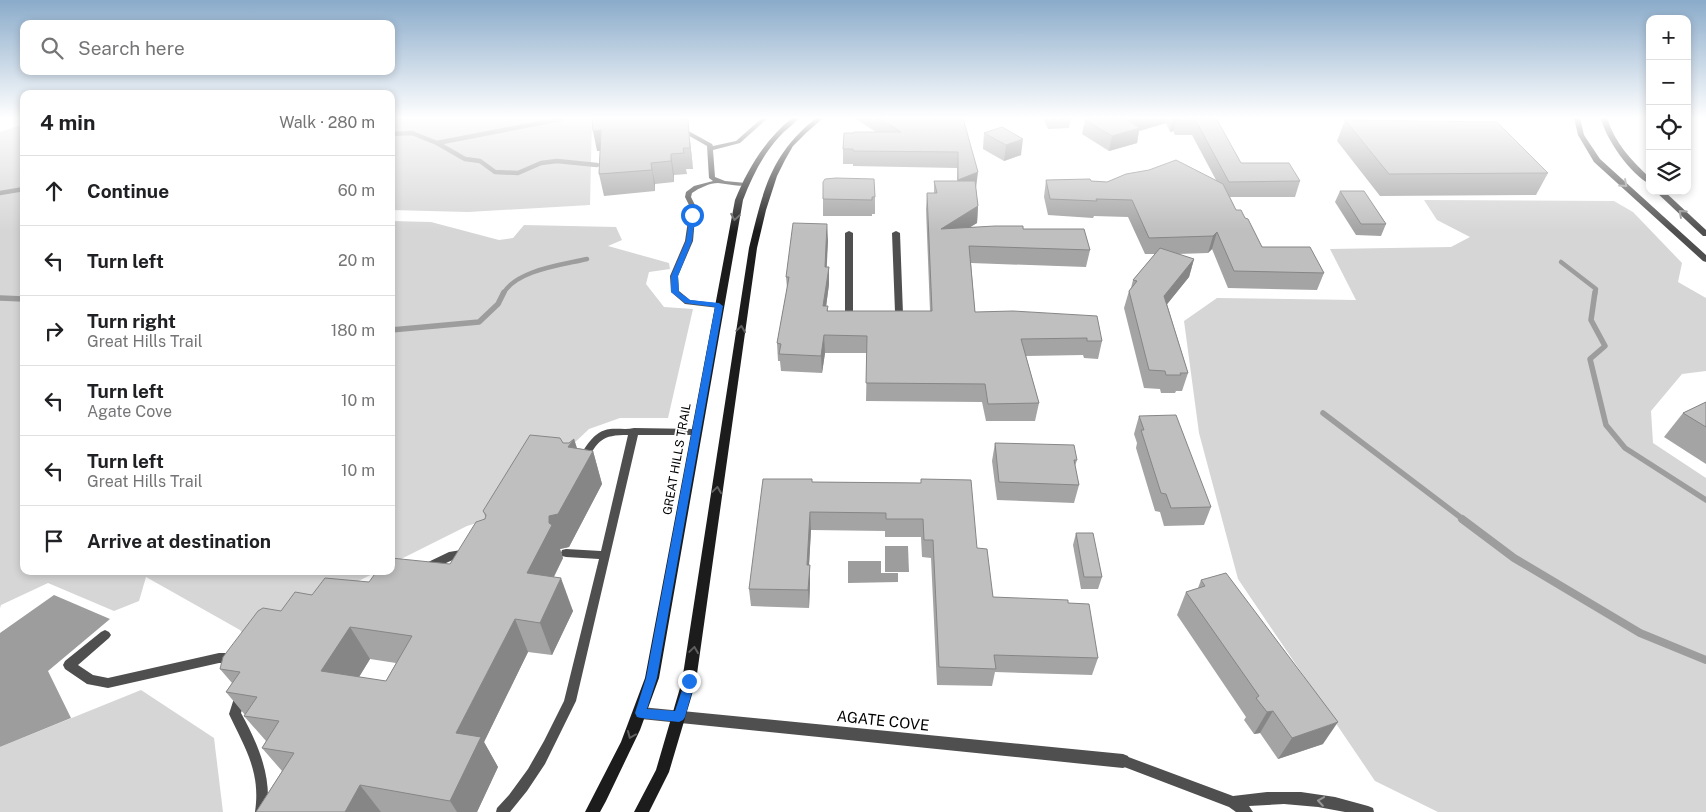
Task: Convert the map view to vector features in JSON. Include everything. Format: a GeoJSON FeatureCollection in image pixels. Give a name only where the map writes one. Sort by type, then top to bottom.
{"type":"FeatureCollection","features":[{"type":"Feature","properties":{"kind":"street","name":"GREAT HILLS TRAIL"},"geometry":{"type":"LineString","coordinates":[[592,812],[617,768],[641,713],[652,678],[738,200],[744,184],[759,156]]}},
{"type":"Feature","properties":{"kind":"street"},"geometry":{"type":"LineString","coordinates":[[641,812],[662,772],[689,681],[753,248],[771,178],[782,156]]}},
{"type":"Feature","properties":{"kind":"street"},"geometry":{"type":"LineString","coordinates":[[1594,156],[1706,258]]}},
{"type":"Feature","properties":{"kind":"street"},"geometry":{"type":"LineString","coordinates":[[1624,156],[1646,178]]}},
{"type":"Feature","properties":{"kind":"street"},"geometry":{"type":"LineString","coordinates":[[1663,195],[1706,234]]}},
{"type":"Feature","properties":{"kind":"street","name":"AGATE COVE"},"geometry":{"type":"LineString","coordinates":[[641,713],[1122,761]]}},
{"type":"Feature","properties":{"kind":"lane"},"geometry":{"type":"LineString","coordinates":[[710,156],[712,178],[744,184]]}},
{"type":"Feature","properties":{"kind":"lane"},"geometry":{"type":"LineString","coordinates":[[719,306],[688,302],[675,292],[674,276],[689,241],[693,207],[688,197],[689,192],[696,187],[720,181]]}},
{"type":"Feature","properties":{"kind":"lane"},"geometry":{"type":"LineString","coordinates":[[849,233],[848,313],[865,313]]}},
{"type":"Feature","properties":{"kind":"lane"},"geometry":{"type":"LineString","coordinates":[[882,314],[899,314],[896,233]]}},
{"type":"Feature","properties":{"kind":"lane"},"geometry":{"type":"LineString","coordinates":[[502,812],[518,795],[541,758],[570,701],[634,431]]}},
{"type":"Feature","properties":{"kind":"lane"},"geometry":{"type":"LineString","coordinates":[[576,472],[591,444],[600,435],[610,432],[634,431],[696,432]]}},
{"type":"Feature","properties":{"kind":"lane"},"geometry":{"type":"LineString","coordinates":[[420,571],[453,555],[479,552]]}},
{"type":"Feature","properties":{"kind":"lane"},"geometry":{"type":"LineString","coordinates":[[566,553],[605,555]]}},
{"type":"Feature","properties":{"kind":"lane"},"geometry":{"type":"LineString","coordinates":[[106,634],[69,665],[92,680],[108,683],[219,658],[244,658]]}},
{"type":"Feature","properties":{"kind":"lane"},"geometry":{"type":"LineString","coordinates":[[243,687],[236,714],[248,737],[260,773],[263,803],[261,812]]}},
{"type":"Feature","properties":{"kind":"lane"},"geometry":{"type":"LineString","coordinates":[[1122,761],[1233,802],[1247,812]]}},
{"type":"Feature","properties":{"kind":"lane"},"geometry":{"type":"LineString","coordinates":[[1233,802],[1260,797],[1295,798],[1346,805],[1368,812]]}},
{"type":"Feature","properties":{"kind":"shaded area"},"geometry":{"type":"Polygon","coordinates":[[[0,156],[20,156],[20,575],[370,575],[247,639],[240,630],[146,577],[139,601],[114,611],[48,583],[1,605],[0,608],[0,156]]]}},
{"type":"Feature","properties":{"kind":"shaded area"},"geometry":{"type":"Polygon","coordinates":[[[395,156],[591,156],[590,205],[468,212],[395,210],[395,156]]]}},
{"type":"Feature","properties":{"kind":"shaded area"},"geometry":{"type":"Polygon","coordinates":[[[1424,200],[1614,201],[1633,212],[1682,263],[1678,282],[1706,298],[1706,371],[1682,374],[1651,411],[1653,443],[1706,478],[1706,812],[1438,812],[1375,781],[1238,579],[1199,433],[1184,321],[1217,298],[1356,300],[1330,249],[1451,247],[1470,237],[1437,220],[1424,200]]]}},
{"type":"Feature","properties":{"kind":"shaded area"},"geometry":{"type":"Polygon","coordinates":[[[395,221],[431,222],[499,240],[513,238],[524,225],[616,227],[622,240],[608,246],[669,263],[670,269],[649,272],[646,284],[664,307],[693,309],[668,418],[620,418],[589,429],[496,517],[467,526],[395,562],[395,221]]]}},
{"type":"Feature","properties":{"kind":"shaded area"},"geometry":{"type":"Polygon","coordinates":[[[885,546],[908,546],[909,572],[885,572],[885,546]]]}},
{"type":"Feature","properties":{"kind":"shaded area"},"geometry":{"type":"Polygon","coordinates":[[[848,561],[881,561],[881,573],[898,573],[898,582],[848,583],[848,561]]]}},
{"type":"Feature","properties":{"kind":"shaded area"},"geometry":{"type":"Polygon","coordinates":[[[54,595],[110,619],[48,671],[71,718],[0,747],[0,633],[54,595]]]}},
{"type":"Feature","properties":{"kind":"shaded area"},"geometry":{"type":"Polygon","coordinates":[[[141,690],[214,738],[223,812],[0,812],[0,747],[141,690]]]}},
{"type":"Feature","properties":{"kind":"building"},"geometry":{"type":"Polygon","coordinates":[[[600,156],[671,156],[671,161],[651,163],[652,170],[599,174],[600,156]]]}},
{"type":"Feature","properties":{"kind":"building"},"geometry":{"type":"Polygon","coordinates":[[[958,156],[974,156],[978,172],[958,180],[958,156]]]}},
{"type":"Feature","properties":{"kind":"building"},"geometry":{"type":"Polygon","coordinates":[[[1215,156],[1237,156],[1241,163],[1289,163],[1300,181],[1229,182],[1215,156]]]}},
{"type":"Feature","properties":{"kind":"building"},"geometry":{"type":"Polygon","coordinates":[[[1374,156],[1531,156],[1548,173],[1389,174],[1374,156]]]}},
{"type":"Feature","properties":{"kind":"building"},"geometry":{"type":"Polygon","coordinates":[[[1176,160],[1223,184],[1236,210],[1241,210],[1245,218],[1248,219],[1262,247],[1310,247],[1324,273],[1234,271],[1217,232],[1213,236],[1149,238],[1132,200],[1050,199],[1046,180],[1090,179],[1091,181],[1107,182],[1126,174],[1149,170],[1176,160]]]}},
{"type":"Feature","properties":{"kind":"building"},"geometry":{"type":"Polygon","coordinates":[[[825,179],[874,179],[875,197],[872,197],[872,200],[823,199],[823,182],[825,179]]]}},
{"type":"Feature","properties":{"kind":"building"},"geometry":{"type":"Polygon","coordinates":[[[934,181],[975,181],[978,206],[941,229],[1023,226],[1023,229],[1084,229],[1090,250],[969,246],[975,312],[1013,311],[1097,316],[1102,341],[1087,341],[1087,338],[1021,339],[1039,403],[988,404],[985,384],[866,383],[867,336],[824,335],[821,356],[779,354],[781,344],[777,343],[789,277],[786,277],[793,223],[827,224],[825,267],[829,267],[823,306],[828,306],[827,311],[932,311],[927,193],[937,193],[934,181]]]}},
{"type":"Feature","properties":{"kind":"building"},"geometry":{"type":"Polygon","coordinates":[[[1340,191],[1364,191],[1386,224],[1361,224],[1340,191]]]}},
{"type":"Feature","properties":{"kind":"building"},"geometry":{"type":"Polygon","coordinates":[[[1160,248],[1194,259],[1164,296],[1188,373],[1180,373],[1181,375],[1166,375],[1165,371],[1149,370],[1129,291],[1137,281],[1133,280],[1160,248]]]}},
{"type":"Feature","properties":{"kind":"building"},"geometry":{"type":"Polygon","coordinates":[[[1706,402],[1706,427],[1683,413],[1706,402]]]}},
{"type":"Feature","properties":{"kind":"building"},"geometry":{"type":"Polygon","coordinates":[[[1176,415],[1211,507],[1171,508],[1166,494],[1161,493],[1141,430],[1144,430],[1139,416],[1176,415]]]}},
{"type":"Feature","properties":{"kind":"building"},"geometry":{"type":"Polygon","coordinates":[[[530,435],[560,438],[563,443],[569,443],[574,439],[568,447],[593,451],[558,514],[549,516],[549,523],[552,525],[527,573],[561,578],[540,623],[515,619],[456,733],[481,737],[450,801],[360,785],[345,812],[256,812],[294,753],[262,748],[279,721],[244,716],[257,697],[226,692],[240,672],[220,669],[223,657],[258,611],[263,608],[281,611],[295,592],[312,595],[325,578],[369,582],[374,575],[395,575],[395,558],[450,564],[476,522],[485,519],[486,515],[483,511],[530,435]],[[350,627],[321,671],[386,681],[412,636],[350,627]]]}},
{"type":"Feature","properties":{"kind":"building"},"geometry":{"type":"Polygon","coordinates":[[[995,443],[1074,445],[1077,460],[1074,460],[1079,485],[999,482],[995,443]]]}},
{"type":"Feature","properties":{"kind":"building"},"geometry":{"type":"Polygon","coordinates":[[[763,479],[812,479],[812,482],[921,483],[921,479],[971,480],[977,548],[987,549],[993,597],[1068,600],[1068,603],[1089,604],[1098,658],[994,655],[996,669],[939,667],[933,540],[924,540],[923,519],[886,519],[886,513],[810,512],[807,565],[810,565],[808,590],[749,589],[763,479]]]}},
{"type":"Feature","properties":{"kind":"building"},"geometry":{"type":"Polygon","coordinates":[[[1076,533],[1093,533],[1102,577],[1084,577],[1076,533]]]}},
{"type":"Feature","properties":{"kind":"building"},"geometry":{"type":"Polygon","coordinates":[[[1226,573],[1338,722],[1292,738],[1273,711],[1267,712],[1256,698],[1259,696],[1186,592],[1205,586],[1201,580],[1226,573]]]}},
{"type":"Feature","properties":{"kind":"waterway"},"geometry":{"type":"LineString","coordinates":[[460,156],[465,159],[480,161],[495,172],[518,173],[541,163],[557,161],[597,165]]}},
{"type":"Feature","properties":{"kind":"waterway"},"geometry":{"type":"LineString","coordinates":[[0,193],[20,190]]}},
{"type":"Feature","properties":{"kind":"waterway"},"geometry":{"type":"LineString","coordinates":[[503,294],[518,279],[529,274],[553,266],[587,259]]}},
{"type":"Feature","properties":{"kind":"waterway"},"geometry":{"type":"LineString","coordinates":[[1561,262],[1596,289],[1595,294]]}},
{"type":"Feature","properties":{"kind":"waterway"},"geometry":{"type":"LineString","coordinates":[[1595,292],[1591,320],[1605,346],[1590,359],[1606,425],[1625,448],[1706,500]]}},
{"type":"Feature","properties":{"kind":"waterway"},"geometry":{"type":"LineString","coordinates":[[395,330],[479,322],[498,304],[503,294]]}},
{"type":"Feature","properties":{"kind":"waterway"},"geometry":{"type":"LineString","coordinates":[[0,298],[20,299]]}},
{"type":"Feature","properties":{"kind":"waterway"},"geometry":{"type":"LineString","coordinates":[[1323,413],[1464,520]]}},
{"type":"Feature","properties":{"kind":"waterway"},"geometry":{"type":"LineString","coordinates":[[1462,519],[1514,558],[1640,633],[1706,660]]}},
{"type":"Feature","properties":{"kind":"route"},"geometry":{"type":"LineString","coordinates":[[689,681],[679,717],[641,713],[652,678],[719,306],[688,302],[675,292],[674,276],[689,241],[692,215]]}}]}
